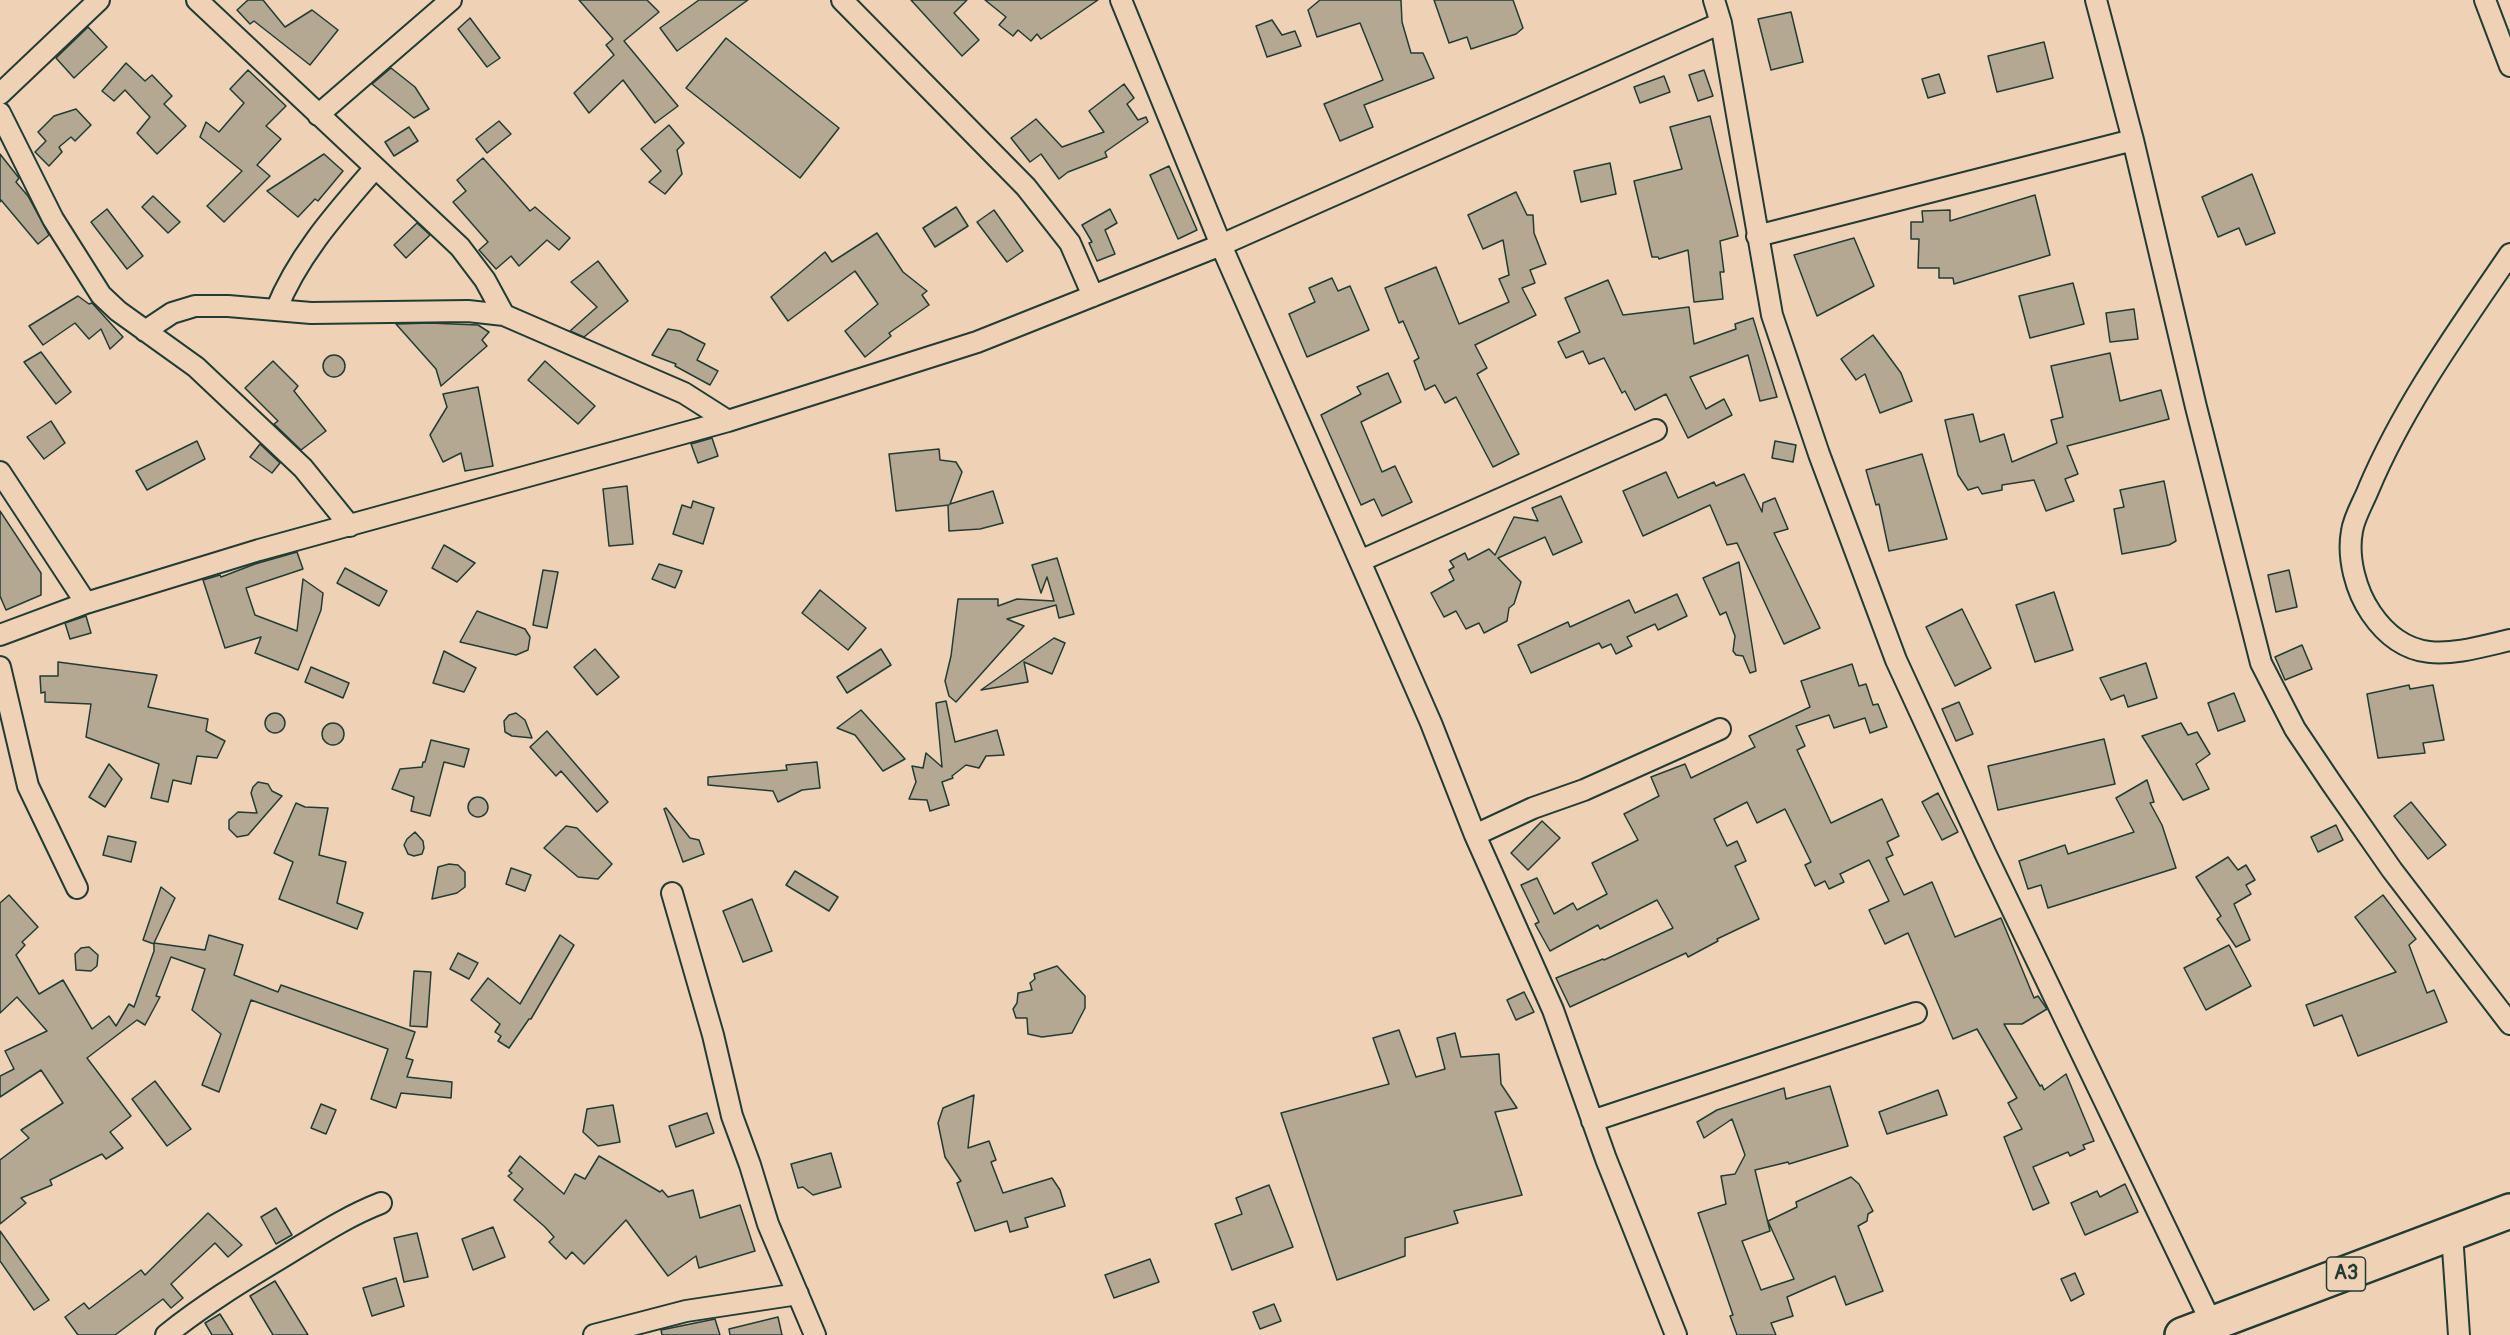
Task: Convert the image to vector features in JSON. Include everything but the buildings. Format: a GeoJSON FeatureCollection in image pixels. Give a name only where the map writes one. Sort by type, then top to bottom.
{"type":"FeatureCollection","features":[{"type":"Feature","properties":{"kind":"highway","name":"A3"},"geometry":{"type":"LineString","coordinates":[[2197,1330],[2510,1212]]}},
{"type":"Feature","properties":{"kind":"street"},"geometry":{"type":"LineString","coordinates":[[0,94],[99,0]]}},
{"type":"Feature","properties":{"kind":"street"},"geometry":{"type":"LineString","coordinates":[[197,0],[460,247],[490,288],[504,315]]}},
{"type":"Feature","properties":{"kind":"street"},"geometry":{"type":"LineString","coordinates":[[318,115],[451,0]]}},
{"type":"Feature","properties":{"kind":"street"},"geometry":{"type":"LineString","coordinates":[[842,0],[1026,187],[1070,243],[1093,296]]}},
{"type":"Feature","properties":{"kind":"street"},"geometry":{"type":"LineString","coordinates":[[1121,0],[1221,246],[1431,723],[1475,835],[1553,1010],[1592,1121],[1676,1335]]}},
{"type":"Feature","properties":{"kind":"street"},"geometry":{"type":"LineString","coordinates":[[1714,0],[1721,23],[1772,315],[1819,454],[1896,660],[1996,876],[2197,1330]]}},
{"type":"Feature","properties":{"kind":"street"},"geometry":{"type":"LineString","coordinates":[[2096,0],[2133,140],[2196,407],[2261,663],[2295,729],[2332,784],[2392,870],[2510,1024]]}},
{"type":"Feature","properties":{"kind":"street"},"geometry":{"type":"LineString","coordinates":[[2485,0],[2510,66]]}},
{"type":"Feature","properties":{"kind":"street"},"geometry":{"type":"LineString","coordinates":[[0,635],[86,603],[350,526],[728,421],[977,342],[1221,246],[1721,23]]}},
{"type":"Feature","properties":{"kind":"street"},"geometry":{"type":"LineString","coordinates":[[0,113],[53,219],[101,295],[118,311],[196,367],[303,468],[350,526]]}},
{"type":"Feature","properties":{"kind":"street"},"geometry":{"type":"LineString","coordinates":[[1757,236],[2133,140]]}},
{"type":"Feature","properties":{"kind":"street"},"geometry":{"type":"LineString","coordinates":[[276,310],[286,284],[308,250],[333,216],[375,168]]}},
{"type":"Feature","properties":{"kind":"street"},"geometry":{"type":"LineString","coordinates":[[2510,254],[2431,373],[2386,450],[2352,530],[2352,568],[2364,602],[2383,631],[2409,648],[2436,653],[2470,649],[2510,640]]}},
{"type":"Feature","properties":{"kind":"street"},"geometry":{"type":"LineString","coordinates":[[145,331],[172,313],[195,306],[228,306],[311,313],[468,311],[504,315],[684,393],[728,421]]}},
{"type":"Feature","properties":{"kind":"street"},"geometry":{"type":"LineString","coordinates":[[1360,561],[1656,430]]}},
{"type":"Feature","properties":{"kind":"street"},"geometry":{"type":"LineString","coordinates":[[0,472],[86,603]]}},
{"type":"Feature","properties":{"kind":"street"},"geometry":{"type":"LineString","coordinates":[[0,667],[28,786],[77,888]]}},
{"type":"Feature","properties":{"kind":"street"},"geometry":{"type":"LineString","coordinates":[[1475,835],[1533,808],[1584,790],[1720,729]]}},
{"type":"Feature","properties":{"kind":"street"},"geometry":{"type":"LineString","coordinates":[[672,893],[713,1035],[732,1116],[768,1224],[815,1335]]}},
{"type":"Feature","properties":{"kind":"street"},"geometry":{"type":"LineString","coordinates":[[1592,1121],[1916,1013]]}},
{"type":"Feature","properties":{"kind":"street"},"geometry":{"type":"LineString","coordinates":[[166,1335],[192,1314],[260,1270],[351,1215],[381,1203]]}},
{"type":"Feature","properties":{"kind":"street"},"geometry":{"type":"LineString","coordinates":[[2452,1234],[2458,1335]]}},
{"type":"Feature","properties":{"kind":"street"},"geometry":{"type":"LineString","coordinates":[[594,1335],[686,1311],[798,1294]]}}]}
